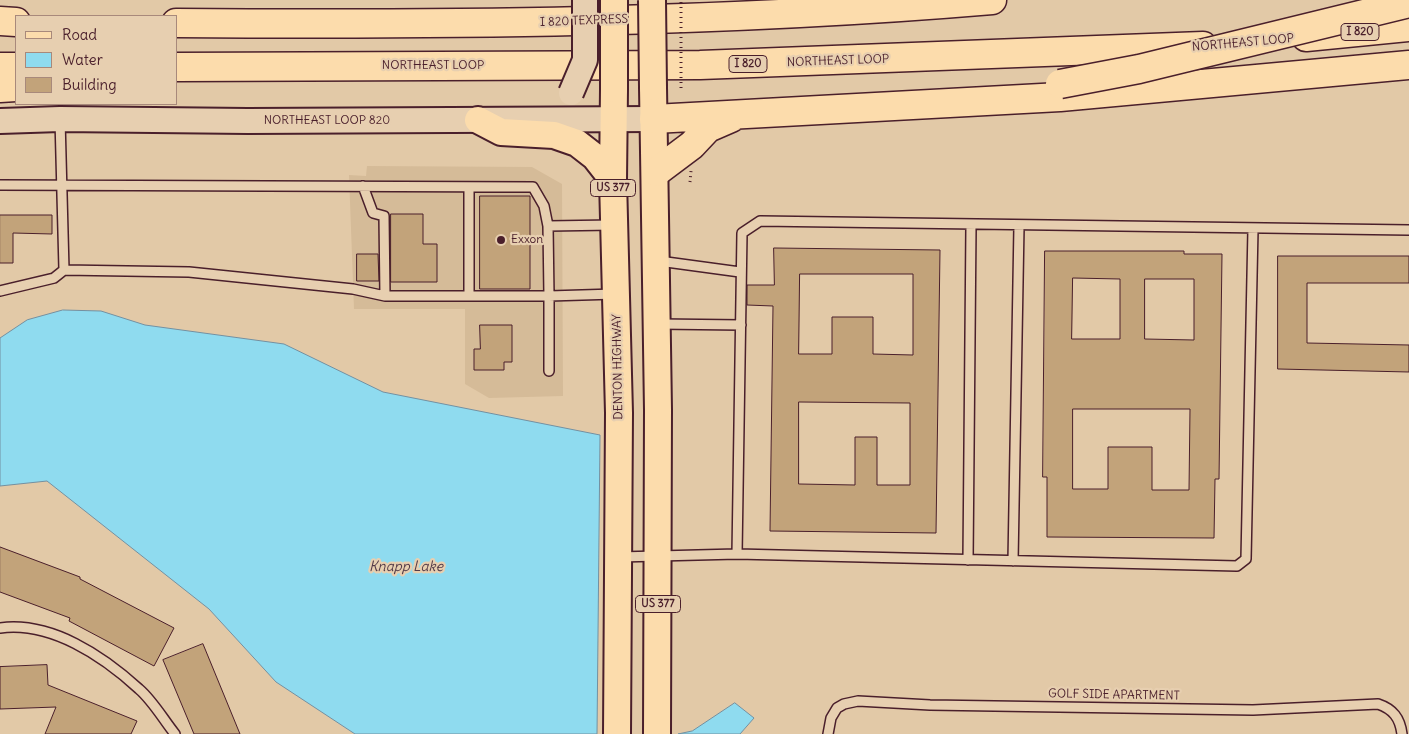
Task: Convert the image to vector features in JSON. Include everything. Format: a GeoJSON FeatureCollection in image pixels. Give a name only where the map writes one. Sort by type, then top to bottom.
{"type":"FeatureCollection","features":[{"type":"Feature","properties":{"kind":"highway","name":"I 820 TEXPRESS"},"geometry":{"type":"LineString","coordinates":[[178,23],[443,25],[705,17],[992,0]]}},
{"type":"Feature","properties":{"kind":"highway"},"geometry":{"type":"LineString","coordinates":[[1060,90],[1409,3]]}},
{"type":"Feature","properties":{"kind":"highway"},"geometry":{"type":"LineString","coordinates":[[0,22],[15,22]]}},
{"type":"Feature","properties":{"kind":"highway","name":"NORTHEAST LOOP"},"geometry":{"type":"LineString","coordinates":[[178,67],[709,65],[1168,48],[1409,27]]}},
{"type":"Feature","properties":{"kind":"highway"},"geometry":{"type":"LineString","coordinates":[[654,119],[734,116],[954,101],[992,91],[1060,90],[1409,65]]}},
{"type":"Feature","properties":{"kind":"highway"},"geometry":{"type":"LineString","coordinates":[[0,67],[15,67]]}},
{"type":"Feature","properties":{"kind":"highway"},"geometry":{"type":"LineString","coordinates":[[178,81],[198,81],[232,68]]}},
{"type":"Feature","properties":{"kind":"highway"},"geometry":{"type":"LineString","coordinates":[[0,88],[15,88]]}},
{"type":"Feature","properties":{"kind":"highway"},"geometry":{"type":"LineString","coordinates":[[656,172],[692,145],[708,128],[734,116]]}},
{"type":"Feature","properties":{"kind":"main road"},"geometry":{"type":"LineString","coordinates":[[535,120],[570,93],[585,60],[585,0]]}},
{"type":"Feature","properties":{"kind":"main road","name":"DENTON HIGHWAY"},"geometry":{"type":"LineString","coordinates":[[614,0],[615,120],[613,180],[619,557],[617,734]]}},
{"type":"Feature","properties":{"kind":"main road","name":"US 377"},"geometry":{"type":"LineString","coordinates":[[652,0],[656,172],[657,734]]}},
{"type":"Feature","properties":{"kind":"main road","name":"NORTHEAST LOOP 820"},"geometry":{"type":"LineString","coordinates":[[0,121],[60,119],[654,119]]}},
{"type":"Feature","properties":{"kind":"main road"},"geometry":{"type":"LineString","coordinates":[[478,120],[501,132],[554,135],[576,143],[595,157],[613,180]]}},
{"type":"Feature","properties":{"kind":"main road"},"geometry":{"type":"LineString","coordinates":[[616,294],[639,304],[656,324]]}},
{"type":"Feature","properties":{"kind":"lane"},"geometry":{"type":"LineString","coordinates":[[60,119],[64,270]]}},
{"type":"Feature","properties":{"kind":"lane"},"geometry":{"type":"LineString","coordinates":[[0,185],[533,187],[544,206],[548,226],[549,371]]}},
{"type":"Feature","properties":{"kind":"lane"},"geometry":{"type":"LineString","coordinates":[[363,186],[373,213],[384,216],[384,296]]}},
{"type":"Feature","properties":{"kind":"lane"},"geometry":{"type":"LineString","coordinates":[[469,187],[469,296]]}},
{"type":"Feature","properties":{"kind":"lane"},"geometry":{"type":"LineString","coordinates":[[737,554],[742,233],[760,221],[971,226],[1409,230]]}},
{"type":"Feature","properties":{"kind":"lane"},"geometry":{"type":"LineString","coordinates":[[548,226],[615,225]]}},
{"type":"Feature","properties":{"kind":"lane"},"geometry":{"type":"LineString","coordinates":[[968,560],[971,226]]}},
{"type":"Feature","properties":{"kind":"lane"},"geometry":{"type":"LineString","coordinates":[[1013,561],[1019,226]]}},
{"type":"Feature","properties":{"kind":"lane"},"geometry":{"type":"LineString","coordinates":[[619,557],[737,554],[1236,566],[1246,558],[1253,229]]}},
{"type":"Feature","properties":{"kind":"lane"},"geometry":{"type":"LineString","coordinates":[[656,261],[740,272]]}},
{"type":"Feature","properties":{"kind":"lane"},"geometry":{"type":"LineString","coordinates":[[0,291],[54,278],[64,270],[189,272],[353,289],[384,296],[616,294]]}},
{"type":"Feature","properties":{"kind":"lane"},"geometry":{"type":"LineString","coordinates":[[656,324],[741,325]]}},
{"type":"Feature","properties":{"kind":"lane"},"geometry":{"type":"LineString","coordinates":[[0,628],[16,626],[39,630],[71,642],[102,659],[140,690],[175,734]]}},
{"type":"Feature","properties":{"kind":"lane","name":"GOLF SIDE APARTMENT"},"geometry":{"type":"LineString","coordinates":[[828,734],[831,718],[837,708],[844,704],[858,701],[930,705],[1253,710],[1378,704],[1389,708],[1397,716],[1402,734]]}},
{"type":"Feature","properties":{"kind":"path"},"geometry":{"type":"LineString","coordinates":[[681,0],[681,88]]}},
{"type":"Feature","properties":{"kind":"shaded area"},"geometry":{"type":"Polygon","coordinates":[[[367,166],[532,167],[562,184],[563,396],[489,398],[465,384],[465,309],[354,309],[349,175],[366,176],[367,166]]]}},
{"type":"Feature","properties":{"kind":"water","name":"Knapp Lake"},"geometry":{"type":"Polygon","coordinates":[[[63,310],[101,311],[145,325],[284,344],[383,392],[600,435],[597,734],[355,734],[276,682],[209,609],[47,481],[0,486],[0,338],[27,320],[63,310]]]}},
{"type":"Feature","properties":{"kind":"water"},"geometry":{"type":"Polygon","coordinates":[[[735,703],[754,718],[740,734],[678,734],[692,731],[735,703]]]}},
{"type":"Feature","properties":{"kind":"building"},"geometry":{"type":"Polygon","coordinates":[[[480,196],[530,196],[530,289],[480,289],[480,196]]]}},
{"type":"Feature","properties":{"kind":"building"},"geometry":{"type":"Polygon","coordinates":[[[391,214],[423,214],[423,244],[437,244],[437,282],[391,282],[391,214]]]}},
{"type":"Feature","properties":{"kind":"building"},"geometry":{"type":"Polygon","coordinates":[[[0,215],[52,215],[52,234],[13,233],[13,263],[0,263],[0,215]]]}},
{"type":"Feature","properties":{"kind":"building"},"geometry":{"type":"Polygon","coordinates":[[[774,248],[940,250],[936,533],[770,531],[773,306],[747,305],[747,285],[774,285],[774,248]],[[800,274],[799,354],[832,354],[832,317],[873,317],[873,354],[913,355],[913,274],[800,274]],[[799,402],[799,484],[855,485],[855,437],[877,437],[877,485],[910,485],[910,403],[799,402]]]}},
{"type":"Feature","properties":{"kind":"building"},"geometry":{"type":"Polygon","coordinates":[[[1045,251],[1184,251],[1184,254],[1222,254],[1219,479],[1215,479],[1214,538],[1047,537],[1047,477],[1043,477],[1045,251]],[[1073,278],[1072,339],[1120,339],[1120,279],[1073,278]],[[1145,279],[1145,339],[1194,340],[1194,279],[1145,279]],[[1073,409],[1073,489],[1108,489],[1108,447],[1152,447],[1152,490],[1189,490],[1190,409],[1073,409]]]}},
{"type":"Feature","properties":{"kind":"building"},"geometry":{"type":"Polygon","coordinates":[[[357,254],[378,254],[379,281],[357,281],[357,254]]]}},
{"type":"Feature","properties":{"kind":"building"},"geometry":{"type":"Polygon","coordinates":[[[1278,256],[1409,256],[1409,283],[1307,283],[1307,343],[1409,345],[1409,372],[1278,369],[1278,256]]]}},
{"type":"Feature","properties":{"kind":"building"},"geometry":{"type":"Polygon","coordinates":[[[480,325],[512,325],[512,362],[504,362],[504,370],[474,370],[474,349],[480,349],[480,325]]]}},
{"type":"Feature","properties":{"kind":"building"},"geometry":{"type":"Polygon","coordinates":[[[0,547],[80,577],[80,579],[174,628],[154,666],[69,621],[70,618],[0,592],[0,547]]]}},
{"type":"Feature","properties":{"kind":"building"},"geometry":{"type":"Polygon","coordinates":[[[203,644],[240,734],[194,734],[163,660],[203,644]]]}},
{"type":"Feature","properties":{"kind":"building"},"geometry":{"type":"Polygon","coordinates":[[[47,665],[48,685],[137,721],[131,734],[45,734],[56,707],[0,709],[0,667],[47,665]]]}},
{"type":"Feature","properties":{"kind":"place","name":"Exxon"},"geometry":{"type":"Point","coordinates":[501,240]}}]}
